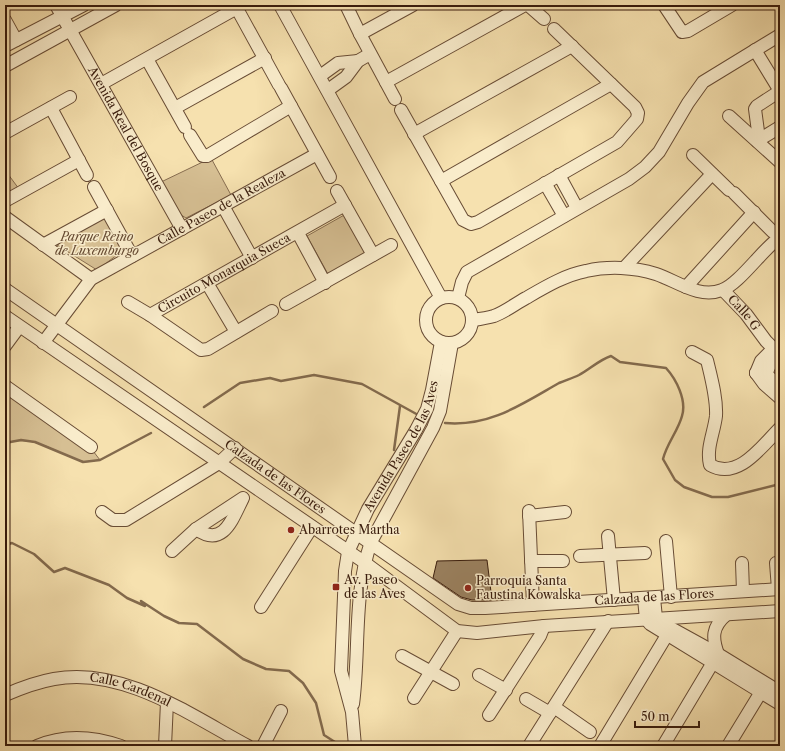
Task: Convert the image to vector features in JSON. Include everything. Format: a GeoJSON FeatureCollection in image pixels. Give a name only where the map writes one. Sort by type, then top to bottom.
{"type":"FeatureCollection","features":[{"type":"Feature","properties":{"kind":"street","name":"Avenida Real del Bosque"},"geometry":{"type":"LineString","coordinates":[[56,5],[71,29],[182,229]]}},
{"type":"Feature","properties":{"kind":"street"},"geometry":{"type":"LineString","coordinates":[[5,46],[84,5]]}},
{"type":"Feature","properties":{"kind":"street"},"geometry":{"type":"LineString","coordinates":[[5,66],[116,5]]}},
{"type":"Feature","properties":{"kind":"street"},"geometry":{"type":"LineString","coordinates":[[280,5],[441,298]]}},
{"type":"Feature","properties":{"kind":"street"},"geometry":{"type":"LineString","coordinates":[[346,5],[370,54],[414,134],[464,220],[470,224],[478,222],[617,142],[638,119],[638,113],[635,107],[554,29]]}},
{"type":"Feature","properties":{"kind":"street"},"geometry":{"type":"LineString","coordinates":[[360,34],[413,5]]}},
{"type":"Feature","properties":{"kind":"street"},"geometry":{"type":"LineString","coordinates":[[386,82],[525,5]]}},
{"type":"Feature","properties":{"kind":"street"},"geometry":{"type":"LineString","coordinates":[[528,5],[544,19]]}},
{"type":"Feature","properties":{"kind":"street"},"geometry":{"type":"LineString","coordinates":[[664,5],[682,32],[688,31],[732,5]]}},
{"type":"Feature","properties":{"kind":"street"},"geometry":{"type":"LineString","coordinates":[[101,84],[236,7],[330,177]]}},
{"type":"Feature","properties":{"kind":"street"},"geometry":{"type":"LineString","coordinates":[[5,20],[16,40]]}},
{"type":"Feature","properties":{"kind":"street"},"geometry":{"type":"LineString","coordinates":[[458,298],[462,282],[467,272],[629,179],[645,167],[659,152],[670,136],[688,103],[703,82],[780,35]]}},
{"type":"Feature","properties":{"kind":"street"},"geometry":{"type":"LineString","coordinates":[[414,134],[572,46]]}},
{"type":"Feature","properties":{"kind":"street"},"geometry":{"type":"LineString","coordinates":[[755,50],[780,91],[757,106],[756,113],[758,140]]}},
{"type":"Feature","properties":{"kind":"street"},"geometry":{"type":"LineString","coordinates":[[328,90],[346,77],[358,61],[370,54]]}},
{"type":"Feature","properties":{"kind":"street"},"geometry":{"type":"LineString","coordinates":[[147,58],[203,156],[207,156],[291,106]]}},
{"type":"Feature","properties":{"kind":"street"},"geometry":{"type":"LineString","coordinates":[[175,108],[265,58]]}},
{"type":"Feature","properties":{"kind":"street"},"geometry":{"type":"LineString","coordinates":[[320,76],[338,63],[358,61]]}},
{"type":"Feature","properties":{"kind":"street"},"geometry":{"type":"LineString","coordinates":[[441,180],[611,84]]}},
{"type":"Feature","properties":{"kind":"street"},"geometry":{"type":"LineString","coordinates":[[5,133],[70,97]]}},
{"type":"Feature","properties":{"kind":"street"},"geometry":{"type":"LineString","coordinates":[[756,113],[780,99]]}},
{"type":"Feature","properties":{"kind":"street"},"geometry":{"type":"LineString","coordinates":[[51,108],[88,176]]}},
{"type":"Feature","properties":{"kind":"street"},"geometry":{"type":"LineString","coordinates":[[729,116],[758,140],[780,162]]}},
{"type":"Feature","properties":{"kind":"street"},"geometry":{"type":"LineString","coordinates":[[758,140],[780,127]]}},
{"type":"Feature","properties":{"kind":"street","name":"Calle Paseo de la Realeza"},"geometry":{"type":"LineString","coordinates":[[43,343],[91,279],[317,154]]}},
{"type":"Feature","properties":{"kind":"street"},"geometry":{"type":"LineString","coordinates":[[473,320],[494,316],[560,280],[586,271],[613,267],[655,273],[700,292],[711,293],[723,290],[733,283],[777,235],[693,155]]}},
{"type":"Feature","properties":{"kind":"street"},"geometry":{"type":"LineString","coordinates":[[5,201],[79,160]]}},
{"type":"Feature","properties":{"kind":"street"},"geometry":{"type":"LineString","coordinates":[[624,268],[712,174]]}},
{"type":"Feature","properties":{"kind":"street"},"geometry":{"type":"LineString","coordinates":[[559,176],[577,208]]}},
{"type":"Feature","properties":{"kind":"street"},"geometry":{"type":"LineString","coordinates":[[545,183],[564,216]]}},
{"type":"Feature","properties":{"kind":"street"},"geometry":{"type":"LineString","coordinates":[[94,187],[132,256]]}},
{"type":"Feature","properties":{"kind":"street"},"geometry":{"type":"LineString","coordinates":[[337,191],[373,255]]}},
{"type":"Feature","properties":{"kind":"street","name":"Circuito Monarquia Sueca"},"geometry":{"type":"LineString","coordinates":[[150,315],[345,205]]}},
{"type":"Feature","properties":{"kind":"street"},"geometry":{"type":"LineString","coordinates":[[223,206],[252,258]]}},
{"type":"Feature","properties":{"kind":"street"},"geometry":{"type":"LineString","coordinates":[[43,244],[107,210]]}},
{"type":"Feature","properties":{"kind":"street"},"geometry":{"type":"LineString","coordinates":[[686,287],[754,212]]}},
{"type":"Feature","properties":{"kind":"street"},"geometry":{"type":"LineString","coordinates":[[5,217],[91,279]]}},
{"type":"Feature","properties":{"kind":"street","name":"Circuito Monarquia Sueca"},"geometry":{"type":"LineString","coordinates":[[298,232],[325,283]]}},
{"type":"Feature","properties":{"kind":"street"},"geometry":{"type":"LineString","coordinates":[[286,304],[391,245]]}},
{"type":"Feature","properties":{"kind":"street"},"geometry":{"type":"LineString","coordinates":[[207,283],[236,332]]}},
{"type":"Feature","properties":{"kind":"street","name":"Calzada de las Flores"},"geometry":{"type":"LineString","coordinates":[[5,288],[458,604],[471,608],[485,608],[779,589]]}},
{"type":"Feature","properties":{"kind":"street","name":"Calle G"},"geometry":{"type":"LineString","coordinates":[[723,290],[746,314],[778,353]]}},
{"type":"Feature","properties":{"kind":"street"},"geometry":{"type":"LineString","coordinates":[[441,298],[458,298],[470,309],[473,320],[467,335],[462,339],[446,342],[432,336],[426,326],[426,320],[432,304],[441,298]]}},
{"type":"Feature","properties":{"kind":"street"},"geometry":{"type":"LineString","coordinates":[[128,302],[150,315],[201,350],[208,349],[272,311]]}},
{"type":"Feature","properties":{"kind":"street","name":"Calzada de las Flores"},"geometry":{"type":"LineString","coordinates":[[5,316],[364,562],[457,631],[477,633],[608,621],[780,611]]}},
{"type":"Feature","properties":{"kind":"street"},"geometry":{"type":"LineString","coordinates":[[5,346],[19,327]]}},
{"type":"Feature","properties":{"kind":"street","name":"Avenida Paseo de las Aves"},"geometry":{"type":"LineString","coordinates":[[355,746],[352,712],[341,671],[345,571],[348,552],[368,509],[427,409],[446,342]]}},
{"type":"Feature","properties":{"kind":"street","name":"Avenida Paseo de las Aves"},"geometry":{"type":"LineString","coordinates":[[352,712],[357,676],[360,581],[364,562],[371,542],[424,441],[433,428],[440,411],[446,342]]}},
{"type":"Feature","properties":{"kind":"street"},"geometry":{"type":"LineString","coordinates":[[692,352],[707,360],[713,390],[716,415],[708,455],[710,465],[718,470],[732,470],[756,453],[780,428]]}},
{"type":"Feature","properties":{"kind":"street"},"geometry":{"type":"LineString","coordinates":[[778,353],[761,362],[761,374],[764,384],[780,398]]}},
{"type":"Feature","properties":{"kind":"street"},"geometry":{"type":"LineString","coordinates":[[761,374],[780,387]]}},
{"type":"Feature","properties":{"kind":"street"},"geometry":{"type":"LineString","coordinates":[[5,386],[91,447]]}},
{"type":"Feature","properties":{"kind":"street"},"geometry":{"type":"LineString","coordinates":[[413,434],[424,441]]}},
{"type":"Feature","properties":{"kind":"street"},"geometry":{"type":"LineString","coordinates":[[102,512],[113,520],[126,520],[219,463],[235,448]]}},
{"type":"Feature","properties":{"kind":"street"},"geometry":{"type":"LineString","coordinates":[[196,529],[208,536],[215,536],[222,532],[229,525],[243,498],[252,486]]}},
{"type":"Feature","properties":{"kind":"street"},"geometry":{"type":"LineString","coordinates":[[172,551],[196,529],[243,498]]}},
{"type":"Feature","properties":{"kind":"street"},"geometry":{"type":"LineString","coordinates":[[533,604],[529,514],[565,512]]}},
{"type":"Feature","properties":{"kind":"street"},"geometry":{"type":"LineString","coordinates":[[261,607],[312,527]]}},
{"type":"Feature","properties":{"kind":"street"},"geometry":{"type":"LineString","coordinates":[[608,536],[614,600]]}},
{"type":"Feature","properties":{"kind":"street"},"geometry":{"type":"LineString","coordinates":[[666,541],[671,597]]}},
{"type":"Feature","properties":{"kind":"street"},"geometry":{"type":"LineString","coordinates":[[580,556],[645,553]]}},
{"type":"Feature","properties":{"kind":"street"},"geometry":{"type":"LineString","coordinates":[[531,561],[563,561]]}},
{"type":"Feature","properties":{"kind":"street"},"geometry":{"type":"LineString","coordinates":[[776,563],[779,589]]}},
{"type":"Feature","properties":{"kind":"street"},"geometry":{"type":"LineString","coordinates":[[742,564],[743,591]]}},
{"type":"Feature","properties":{"kind":"street"},"geometry":{"type":"LineString","coordinates":[[649,598],[651,618],[650,624],[667,635],[716,658],[780,692]]}},
{"type":"Feature","properties":{"kind":"street"},"geometry":{"type":"LineString","coordinates":[[663,746],[716,658],[714,634],[717,624],[726,615]]}},
{"type":"Feature","properties":{"kind":"street"},"geometry":{"type":"LineString","coordinates":[[651,618],[662,623],[716,658],[761,692],[780,704]]}},
{"type":"Feature","properties":{"kind":"street"},"geometry":{"type":"LineString","coordinates":[[529,746],[608,621]]}},
{"type":"Feature","properties":{"kind":"street"},"geometry":{"type":"LineString","coordinates":[[488,715],[506,690],[540,636],[544,626]]}},
{"type":"Feature","properties":{"kind":"street"},"geometry":{"type":"LineString","coordinates":[[414,698],[457,631]]}},
{"type":"Feature","properties":{"kind":"street"},"geometry":{"type":"LineString","coordinates":[[600,746],[667,635]]}},
{"type":"Feature","properties":{"kind":"street"},"geometry":{"type":"LineString","coordinates":[[402,656],[453,684]]}},
{"type":"Feature","properties":{"kind":"street"},"geometry":{"type":"LineString","coordinates":[[479,675],[506,690]]}},
{"type":"Feature","properties":{"kind":"street","name":"Calle Cardenal"},"geometry":{"type":"LineString","coordinates":[[5,695],[35,683],[56,678],[88,678],[128,684],[167,702],[248,746]]}},
{"type":"Feature","properties":{"kind":"street"},"geometry":{"type":"LineString","coordinates":[[728,746],[761,692]]}},
{"type":"Feature","properties":{"kind":"street"},"geometry":{"type":"LineString","coordinates":[[526,699],[552,710],[590,732]]}},
{"type":"Feature","properties":{"kind":"street"},"geometry":{"type":"LineString","coordinates":[[165,746],[167,702]]}},
{"type":"Feature","properties":{"kind":"street"},"geometry":{"type":"LineString","coordinates":[[263,746],[281,712]]}},
{"type":"Feature","properties":{"kind":"street"},"geometry":{"type":"LineString","coordinates":[[37,746],[48,741],[74,737],[101,739],[121,746]]}},
{"type":"Feature","properties":{"kind":"green space"},"geometry":{"type":"Polygon","coordinates":[[[211,158],[231,195],[186,218],[178,213],[159,183],[211,158]]]}},
{"type":"Feature","properties":{"kind":"green space"},"geometry":{"type":"Polygon","coordinates":[[[5,170],[19,189],[5,197],[5,170]]]}},
{"type":"Feature","properties":{"kind":"green space"},"geometry":{"type":"Polygon","coordinates":[[[346,214],[368,255],[329,276],[307,236],[346,214]]]}},
{"type":"Feature","properties":{"kind":"green space","name":"Parque Reino de Luxemburgo"},"geometry":{"type":"Polygon","coordinates":[[[105,215],[125,249],[97,270],[57,245],[105,215]]]}},
{"type":"Feature","properties":{"kind":"green space"},"geometry":{"type":"Polygon","coordinates":[[[5,389],[90,447],[100,460],[84,462],[45,446],[26,441],[5,443],[5,389]]]}},
{"type":"Feature","properties":{"kind":"building","name":"Parroquia Santa Faustina Kowalska"},"geometry":{"type":"Polygon","coordinates":[[[487,560],[492,600],[472,600],[461,597],[433,578],[437,561],[487,560]]]}},
{"type":"Feature","properties":{"kind":"waterway"},"geometry":{"type":"LineString","coordinates":[[445,423],[461,423],[491,418],[519,406],[559,383],[579,375],[611,356],[620,362],[666,368],[677,384],[683,403],[682,416],[663,459],[675,480],[684,487],[712,497],[728,497],[780,484]]}},
{"type":"Feature","properties":{"kind":"waterway"},"geometry":{"type":"LineString","coordinates":[[204,407],[240,383],[270,378],[281,381],[314,375],[362,384],[420,416]]}},
{"type":"Feature","properties":{"kind":"waterway"},"geometry":{"type":"LineString","coordinates":[[394,450],[400,406]]}},
{"type":"Feature","properties":{"kind":"waterway"},"geometry":{"type":"LineString","coordinates":[[5,443],[21,440],[35,442],[83,462],[100,460],[151,433]]}},
{"type":"Feature","properties":{"kind":"waterway"},"geometry":{"type":"LineString","coordinates":[[5,545],[12,543],[34,554],[54,572],[65,568],[109,585],[127,598],[145,606],[141,601],[164,616],[179,623],[197,624],[243,659],[266,669],[289,671],[303,683],[316,703],[324,735],[338,744]]}},
{"type":"Feature","properties":{"kind":"place","name":"Abarrotes Martha"},"geometry":{"type":"Point","coordinates":[291,530]}},
{"type":"Feature","properties":{"kind":"place","name":"Av. Paseo de las Aves"},"geometry":{"type":"Point","coordinates":[336,587]}},
{"type":"Feature","properties":{"kind":"place","name":"Parroquia Santa Faustina Kowalska"},"geometry":{"type":"Point","coordinates":[468,588]}}]}
